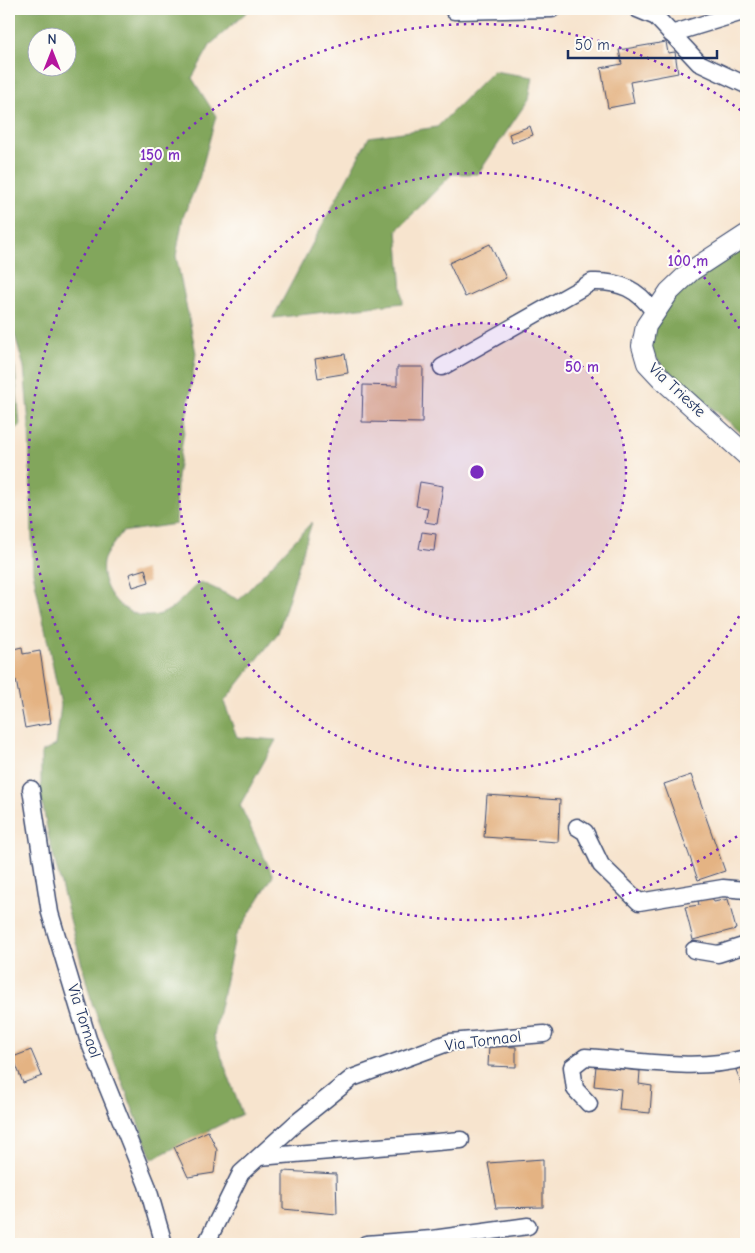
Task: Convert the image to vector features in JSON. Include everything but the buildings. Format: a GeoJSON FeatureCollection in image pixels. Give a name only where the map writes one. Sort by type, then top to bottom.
{"type":"FeatureCollection","features":[{"type":"Feature","properties":{"kind":"street"},"geometry":{"type":"LineString","coordinates":[[454,11],[552,9]]}},
{"type":"Feature","properties":{"kind":"street"},"geometry":{"type":"LineString","coordinates":[[637,9],[659,13],[671,34],[699,63],[746,85]]}},
{"type":"Feature","properties":{"kind":"street"},"geometry":{"type":"LineString","coordinates":[[671,34],[746,11]]}},
{"type":"Feature","properties":{"kind":"street","name":"Via Trieste"},"geometry":{"type":"LineString","coordinates":[[746,235],[690,271],[668,292],[646,326],[642,341],[642,350],[647,363],[662,379],[746,455]]}},
{"type":"Feature","properties":{"kind":"street"},"geometry":{"type":"LineString","coordinates":[[442,367],[592,282],[609,281],[633,289],[646,301],[654,312]]}},
{"type":"Feature","properties":{"kind":"street","name":"Via Tornaol"},"geometry":{"type":"LineString","coordinates":[[31,790],[53,922],[88,1039],[147,1185],[164,1244]]}},
{"type":"Feature","properties":{"kind":"street"},"geometry":{"type":"LineString","coordinates":[[577,827],[585,832],[601,866],[639,902],[723,888],[746,890]]}},
{"type":"Feature","properties":{"kind":"street"},"geometry":{"type":"LineString","coordinates":[[694,950],[718,954],[746,945]]}},
{"type":"Feature","properties":{"kind":"street","name":"Via Tornaol"},"geometry":{"type":"LineString","coordinates":[[206,1244],[241,1173],[296,1123],[352,1078],[450,1042],[544,1034]]}},
{"type":"Feature","properties":{"kind":"street"},"geometry":{"type":"LineString","coordinates":[[589,1104],[575,1089],[572,1066],[585,1057],[687,1064],[731,1062],[746,1058]]}},
{"type":"Feature","properties":{"kind":"street"},"geometry":{"type":"LineString","coordinates":[[259,1157],[461,1140]]}},
{"type":"Feature","properties":{"kind":"street"},"geometry":{"type":"LineString","coordinates":[[366,1244],[432,1239],[528,1226]]}},
{"type":"Feature","properties":{"kind":"green space"},"geometry":{"type":"Polygon","coordinates":[[[9,9],[250,9],[211,44],[192,78],[216,116],[199,179],[183,217],[176,256],[196,353],[177,477],[176,524],[122,532],[104,558],[103,575],[113,598],[122,607],[144,616],[157,615],[169,610],[201,582],[239,600],[312,522],[278,633],[224,702],[237,737],[276,740],[240,805],[273,876],[235,937],[214,1036],[242,1114],[152,1159],[92,1003],[49,839],[41,796],[41,753],[56,745],[61,705],[33,572],[29,425],[24,367],[9,314],[9,9]]]}},
{"type":"Feature","properties":{"kind":"green space"},"geometry":{"type":"Polygon","coordinates":[[[493,71],[532,77],[528,100],[478,174],[452,174],[397,230],[403,303],[273,318],[369,137],[437,127],[493,71]]]}},
{"type":"Feature","properties":{"kind":"green space"},"geometry":{"type":"Polygon","coordinates":[[[746,240],[746,438],[667,370],[645,342],[649,313],[746,240]]]}},
{"type":"Feature","properties":{"kind":"green space"},"geometry":{"type":"Polygon","coordinates":[[[9,347],[15,368],[20,426],[9,432],[9,347]]]}}]}
